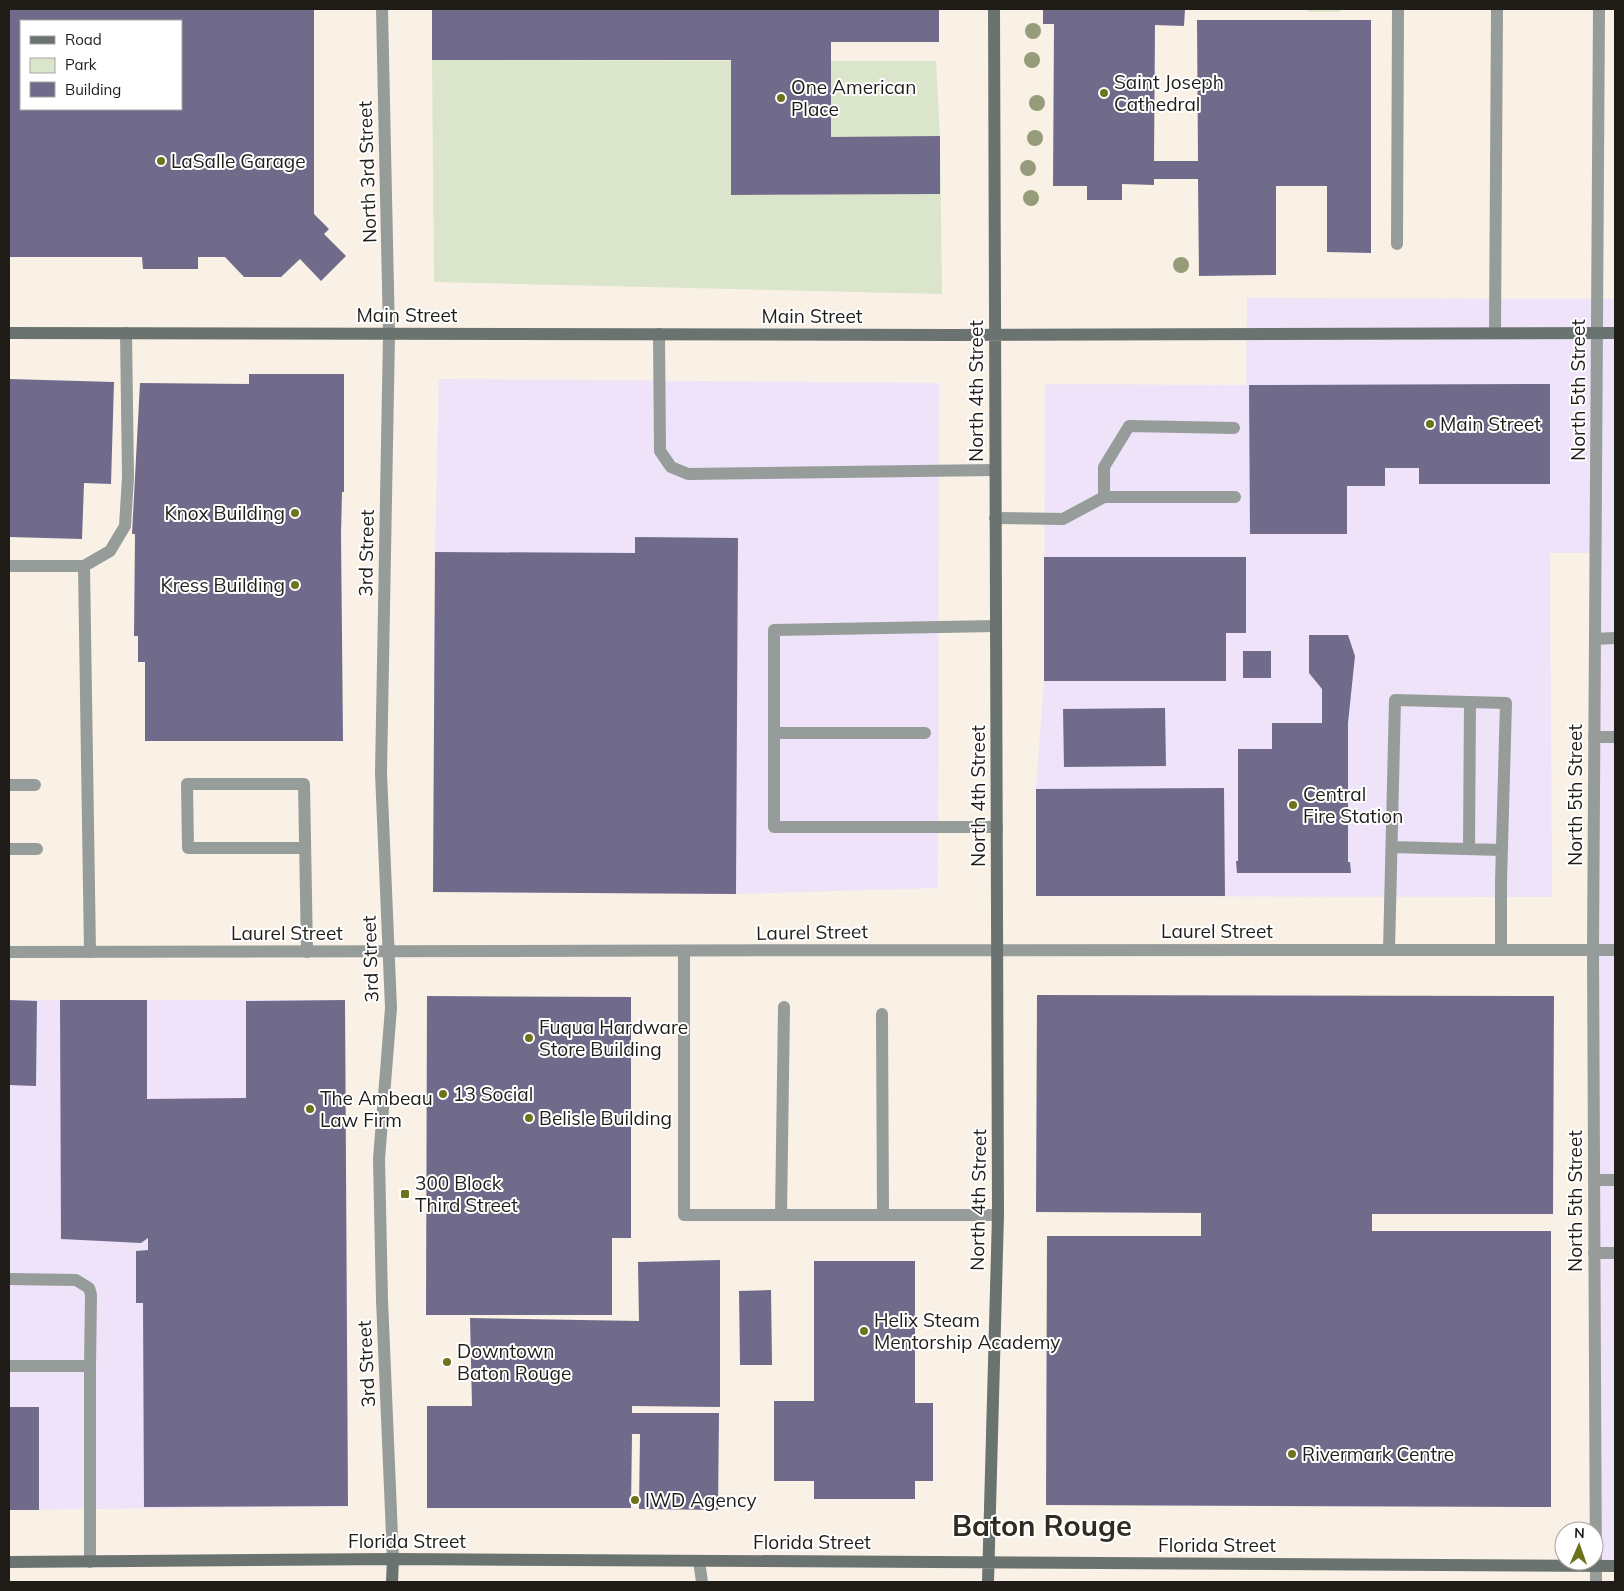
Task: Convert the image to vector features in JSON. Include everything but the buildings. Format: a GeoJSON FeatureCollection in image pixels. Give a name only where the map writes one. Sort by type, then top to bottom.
{"type":"FeatureCollection","features":[{"type":"Feature","properties":{"kind":"street","name":"North 3rd Street"},"geometry":{"type":"LineString","coordinates":[[382,9],[389,334]]}},
{"type":"Feature","properties":{"kind":"street","name":"North 4th Street"},"geometry":{"type":"LineString","coordinates":[[988,1582],[998,1214],[994,9]]}},
{"type":"Feature","properties":{"kind":"street"},"geometry":{"type":"LineString","coordinates":[[1397,244],[1398,9]]}},
{"type":"Feature","properties":{"kind":"street"},"geometry":{"type":"LineString","coordinates":[[1495,333],[1497,9]]}},
{"type":"Feature","properties":{"kind":"street","name":"North 5th Street"},"geometry":{"type":"LineString","coordinates":[[1596,1521],[1593,950],[1599,9]]}},
{"type":"Feature","properties":{"kind":"street","name":"Main Street"},"geometry":{"type":"LineString","coordinates":[[9,333],[995,335],[1615,333]]}},
{"type":"Feature","properties":{"kind":"street"},"geometry":{"type":"LineString","coordinates":[[9,566],[84,566],[110,551],[125,526],[128,477],[126,333]]}},
{"type":"Feature","properties":{"kind":"street","name":"3rd Street"},"geometry":{"type":"LineString","coordinates":[[389,334],[380,773],[391,1008],[379,1159],[382,1300],[393,1559],[392,1582]]}},
{"type":"Feature","properties":{"kind":"street"},"geometry":{"type":"LineString","coordinates":[[659,334],[660,451],[671,467],[688,474],[995,470]]}},
{"type":"Feature","properties":{"kind":"street"},"geometry":{"type":"LineString","coordinates":[[1104,497],[1104,467],[1129,426],[1234,428]]}},
{"type":"Feature","properties":{"kind":"street"},"geometry":{"type":"LineString","coordinates":[[995,518],[1063,519],[1104,497],[1235,497]]}},
{"type":"Feature","properties":{"kind":"street"},"geometry":{"type":"LineString","coordinates":[[84,566],[90,952]]}},
{"type":"Feature","properties":{"kind":"street"},"geometry":{"type":"LineString","coordinates":[[996,626],[774,630],[774,827],[997,827]]}},
{"type":"Feature","properties":{"kind":"street"},"geometry":{"type":"LineString","coordinates":[[1595,638],[1615,638]]}},
{"type":"Feature","properties":{"kind":"street"},"geometry":{"type":"LineString","coordinates":[[1389,950],[1395,700],[1506,703],[1502,850],[1502,950]]}},
{"type":"Feature","properties":{"kind":"street"},"geometry":{"type":"LineString","coordinates":[[1469,849],[1470,702]]}},
{"type":"Feature","properties":{"kind":"street"},"geometry":{"type":"LineString","coordinates":[[774,733],[925,733]]}},
{"type":"Feature","properties":{"kind":"street"},"geometry":{"type":"LineString","coordinates":[[1594,737],[1615,737]]}},
{"type":"Feature","properties":{"kind":"street"},"geometry":{"type":"LineString","coordinates":[[305,848],[188,848],[187,784],[304,784],[305,848],[306,952]]}},
{"type":"Feature","properties":{"kind":"street"},"geometry":{"type":"LineString","coordinates":[[9,785],[35,785]]}},
{"type":"Feature","properties":{"kind":"street"},"geometry":{"type":"LineString","coordinates":[[1392,847],[1502,850]]}},
{"type":"Feature","properties":{"kind":"street"},"geometry":{"type":"LineString","coordinates":[[9,849],[38,849]]}},
{"type":"Feature","properties":{"kind":"street","name":"Laurel Street"},"geometry":{"type":"LineString","coordinates":[[9,952],[684,952],[998,948],[1615,950]]}},
{"type":"Feature","properties":{"kind":"street"},"geometry":{"type":"LineString","coordinates":[[684,952],[684,1215],[998,1214]]}},
{"type":"Feature","properties":{"kind":"street"},"geometry":{"type":"LineString","coordinates":[[781,1214],[784,1007]]}},
{"type":"Feature","properties":{"kind":"street"},"geometry":{"type":"LineString","coordinates":[[882,1014],[883,1215]]}},
{"type":"Feature","properties":{"kind":"street"},"geometry":{"type":"LineString","coordinates":[[1594,1180],[1615,1180]]}},
{"type":"Feature","properties":{"kind":"street"},"geometry":{"type":"LineString","coordinates":[[1594,1253],[1615,1253]]}},
{"type":"Feature","properties":{"kind":"street"},"geometry":{"type":"LineString","coordinates":[[9,1279],[76,1280],[89,1288],[91,1295],[90,1562]]}},
{"type":"Feature","properties":{"kind":"street"},"geometry":{"type":"LineString","coordinates":[[9,1366],[90,1366]]}},
{"type":"Feature","properties":{"kind":"street","name":"Florida Street"},"geometry":{"type":"LineString","coordinates":[[9,1562],[393,1559],[1554,1566]]}},
{"type":"Feature","properties":{"kind":"street"},"geometry":{"type":"LineString","coordinates":[[700,1560],[702,1582]]}},
{"type":"Feature","properties":{"kind":"shaded area"},"geometry":{"type":"Polygon","coordinates":[[[1247,298],[1615,299],[1615,1566],[1604,1566],[1604,1521],[1595,1521],[1596,553],[1550,553],[1552,897],[1036,896],[1036,789],[1044,681],[1045,384],[1246,385],[1247,298]]]}},
{"type":"Feature","properties":{"kind":"shaded area"},"geometry":{"type":"Polygon","coordinates":[[[439,379],[939,383],[938,888],[736,894],[433,892],[435,552],[439,379]]]}},
{"type":"Feature","properties":{"kind":"shaded area"},"geometry":{"type":"Polygon","coordinates":[[[9,1000],[345,1000],[348,1506],[9,1510],[9,1000]]]}},
{"type":"Feature","properties":{"kind":"green space"},"geometry":{"type":"Polygon","coordinates":[[[1306,9],[1340,9],[1339,12],[1308,12],[1306,9]]]}},
{"type":"Feature","properties":{"kind":"green space"},"geometry":{"type":"Polygon","coordinates":[[[432,60],[936,61],[940,136],[942,294],[434,282],[432,60]]]}},
{"type":"Feature","properties":{"kind":"place","name":"Saint Joseph Cathedral"},"geometry":{"type":"Point","coordinates":[1104,93]}},
{"type":"Feature","properties":{"kind":"place","name":"One American Place"},"geometry":{"type":"Point","coordinates":[781,98]}},
{"type":"Feature","properties":{"kind":"place","name":"LaSalle Garage"},"geometry":{"type":"Point","coordinates":[161,161]}},
{"type":"Feature","properties":{"kind":"place","name":"Main Street"},"geometry":{"type":"Point","coordinates":[1430,424]}},
{"type":"Feature","properties":{"kind":"place","name":"Knox Building"},"geometry":{"type":"Point","coordinates":[295,513]}},
{"type":"Feature","properties":{"kind":"place","name":"Kress Building"},"geometry":{"type":"Point","coordinates":[295,585]}},
{"type":"Feature","properties":{"kind":"place","name":"Central Fire Station"},"geometry":{"type":"Point","coordinates":[1293,805]}},
{"type":"Feature","properties":{"kind":"place","name":"Fuqua Hardware Store Building"},"geometry":{"type":"Point","coordinates":[529,1038]}},
{"type":"Feature","properties":{"kind":"place","name":"13 Social"},"geometry":{"type":"Point","coordinates":[443,1094]}},
{"type":"Feature","properties":{"kind":"place","name":"The Ambeau Law Firm"},"geometry":{"type":"Point","coordinates":[310,1109]}},
{"type":"Feature","properties":{"kind":"place","name":"Belisle Building"},"geometry":{"type":"Point","coordinates":[529,1118]}},
{"type":"Feature","properties":{"kind":"place","name":"300 Block Third Street"},"geometry":{"type":"Point","coordinates":[405,1194]}},
{"type":"Feature","properties":{"kind":"place","name":"Helix Steam Mentorship Academy"},"geometry":{"type":"Point","coordinates":[864,1331]}},
{"type":"Feature","properties":{"kind":"place","name":"Downtown Baton Rouge"},"geometry":{"type":"Point","coordinates":[447,1362]}},
{"type":"Feature","properties":{"kind":"place","name":"Rivermark Centre"},"geometry":{"type":"Point","coordinates":[1292,1454]}},
{"type":"Feature","properties":{"kind":"place","name":"IWD Agency"},"geometry":{"type":"Point","coordinates":[635,1500]}},
{"type":"Feature","properties":{"kind":"district","name":"Baton Rouge"},"geometry":{"type":"Point","coordinates":[1042,1526]}}]}
